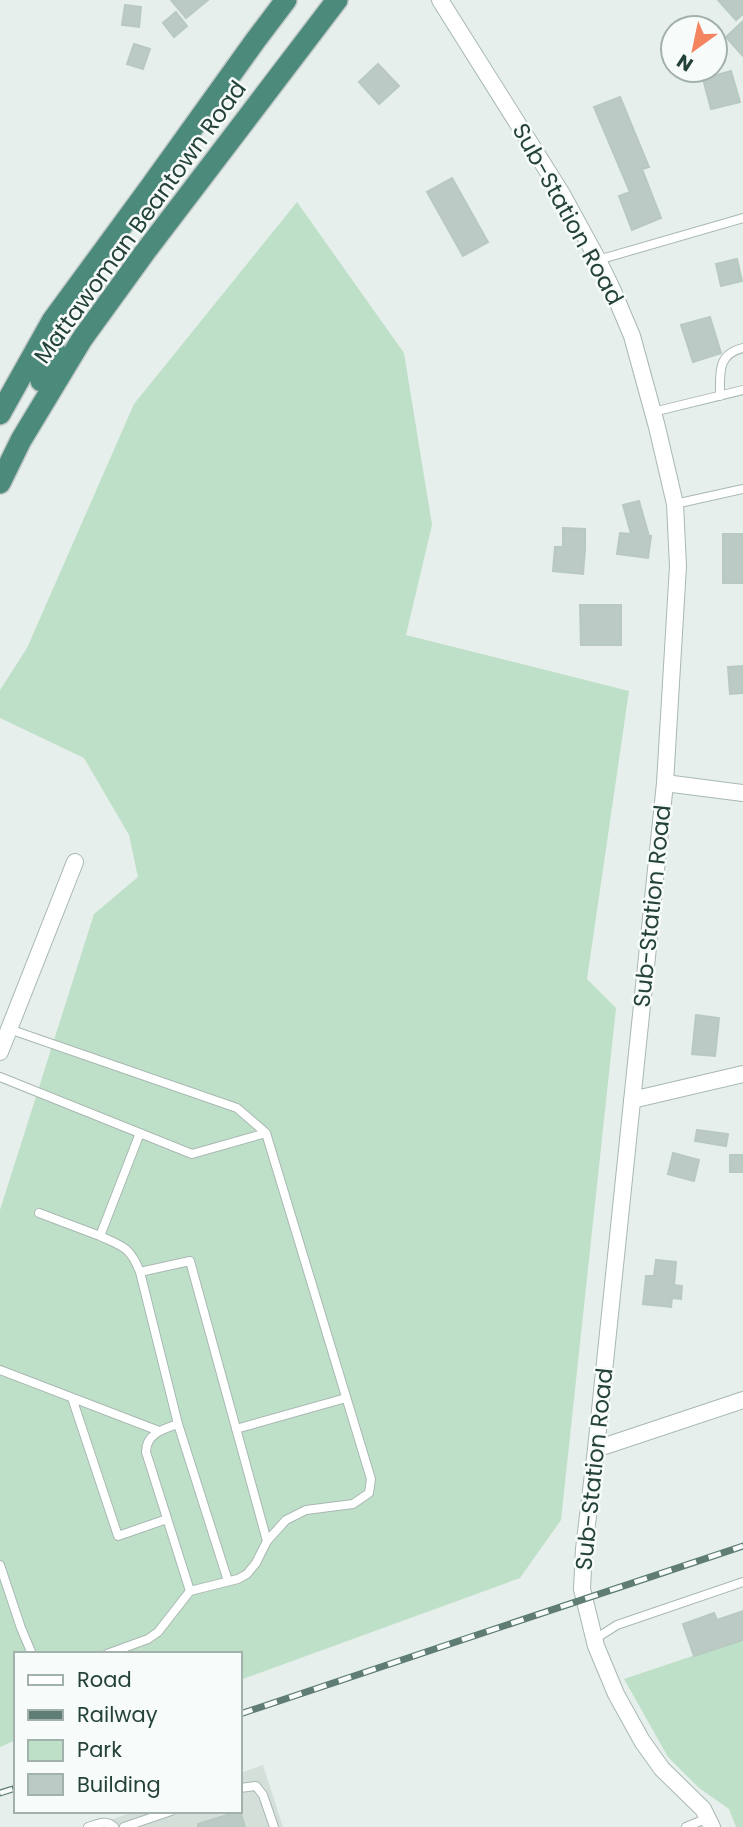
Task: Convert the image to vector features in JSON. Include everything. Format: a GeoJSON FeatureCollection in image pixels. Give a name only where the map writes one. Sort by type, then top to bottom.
{"type":"FeatureCollection","features":[{"type":"Feature","properties":{"kind":"highway","name":"Mattawoman Beantown Road"},"geometry":{"type":"LineString","coordinates":[[0,414],[52,321],[286,0]]}},
{"type":"Feature","properties":{"kind":"highway","name":"Mattawoman Beantown Road"},"geometry":{"type":"LineString","coordinates":[[0,484],[20,440],[82,339],[337,0]]}},
{"type":"Feature","properties":{"kind":"highway"},"geometry":{"type":"LineString","coordinates":[[0,457],[54,357],[52,339],[46,332]]}},
{"type":"Feature","properties":{"kind":"street","name":"Sub-Station Road"},"geometry":{"type":"LineString","coordinates":[[440,0],[562,194],[628,323],[675,504],[678,566],[665,783],[584,1549],[582,1589],[595,1640],[615,1694],[662,1769],[703,1809],[710,1823]]}},
{"type":"Feature","properties":{"kind":"street"},"geometry":{"type":"LineString","coordinates":[[665,783],[743,793]]}},
{"type":"Feature","properties":{"kind":"street"},"geometry":{"type":"LineString","coordinates":[[0,1052],[75,862]]}},
{"type":"Feature","properties":{"kind":"street"},"geometry":{"type":"LineString","coordinates":[[632,1100],[743,1074]]}},
{"type":"Feature","properties":{"kind":"street"},"geometry":{"type":"LineString","coordinates":[[596,1449],[743,1400]]}},
{"type":"Feature","properties":{"kind":"lane"},"geometry":{"type":"LineString","coordinates":[[598,260],[743,218]]}},
{"type":"Feature","properties":{"kind":"lane"},"geometry":{"type":"LineString","coordinates":[[720,396],[721,365],[727,354],[743,348]]}},
{"type":"Feature","properties":{"kind":"lane"},"geometry":{"type":"LineString","coordinates":[[653,412],[743,390]]}},
{"type":"Feature","properties":{"kind":"lane"},"geometry":{"type":"LineString","coordinates":[[675,504],[743,489]]}},
{"type":"Feature","properties":{"kind":"lane"},"geometry":{"type":"LineString","coordinates":[[9,1029],[237,1108],[267,1133],[371,1479],[369,1493],[353,1504],[306,1510],[286,1520],[267,1541],[247,1574],[190,1591],[158,1632],[148,1639],[112,1652]]}},
{"type":"Feature","properties":{"kind":"lane"},"geometry":{"type":"LineString","coordinates":[[0,1077],[192,1154],[267,1133]]}},
{"type":"Feature","properties":{"kind":"lane"},"geometry":{"type":"LineString","coordinates":[[100,1236],[139,1133]]}},
{"type":"Feature","properties":{"kind":"lane"},"geometry":{"type":"LineString","coordinates":[[39,1213],[100,1236],[126,1248],[134,1256],[178,1424],[228,1581]]}},
{"type":"Feature","properties":{"kind":"lane"},"geometry":{"type":"LineString","coordinates":[[140,1272],[190,1261],[267,1541]]}},
{"type":"Feature","properties":{"kind":"lane"},"geometry":{"type":"LineString","coordinates":[[0,1370],[159,1431]]}},
{"type":"Feature","properties":{"kind":"lane"},"geometry":{"type":"LineString","coordinates":[[72,1398],[117,1536],[167,1519]]}},
{"type":"Feature","properties":{"kind":"lane"},"geometry":{"type":"LineString","coordinates":[[236,1429],[346,1398]]}},
{"type":"Feature","properties":{"kind":"lane"},"geometry":{"type":"LineString","coordinates":[[178,1424],[150,1437],[146,1452],[190,1591]]}},
{"type":"Feature","properties":{"kind":"lane"},"geometry":{"type":"LineString","coordinates":[[0,1565],[31,1652]]}},
{"type":"Feature","properties":{"kind":"lane"},"geometry":{"type":"LineString","coordinates":[[595,1640],[617,1625],[743,1581]]}},
{"type":"Feature","properties":{"kind":"lane"},"geometry":{"type":"LineString","coordinates":[[242,1788],[256,1786],[263,1795],[274,1827]]}},
{"type":"Feature","properties":{"kind":"lane"},"geometry":{"type":"LineString","coordinates":[[124,1827],[165,1813]]}},
{"type":"Feature","properties":{"kind":"lane"},"geometry":{"type":"LineString","coordinates":[[88,1827],[103,1822],[114,1827]]}},
{"type":"Feature","properties":{"kind":"lane"},"geometry":{"type":"LineString","coordinates":[[686,1827],[710,1823]]}},
{"type":"Feature","properties":{"kind":"shaded area"},"geometry":{"type":"Polygon","coordinates":[[[263,1765],[283,1827],[92,1827],[130,1813],[242,1813],[242,1772],[263,1765]]]}},
{"type":"Feature","properties":{"kind":"green space"},"geometry":{"type":"Polygon","coordinates":[[[297,202],[404,353],[432,525],[406,635],[629,691],[587,979],[616,1008],[561,1520],[520,1578],[242,1679],[242,1652],[14,1652],[14,1741],[0,1747],[0,1210],[94,914],[138,877],[129,835],[84,758],[0,718],[0,690],[27,648],[134,404],[297,202]]]}},
{"type":"Feature","properties":{"kind":"green space"},"geometry":{"type":"Polygon","coordinates":[[[743,1639],[743,1827],[736,1827],[729,1809],[699,1788],[668,1757],[624,1679],[743,1639]]]}},
{"type":"Feature","properties":{"kind":"building"},"geometry":{"type":"Polygon","coordinates":[[[171,0],[208,0],[186,18],[171,0]]]}},
{"type":"Feature","properties":{"kind":"building"},"geometry":{"type":"Polygon","coordinates":[[[718,0],[743,0],[743,14],[736,20],[718,0]]]}},
{"type":"Feature","properties":{"kind":"building"},"geometry":{"type":"Polygon","coordinates":[[[125,5],[141,7],[139,27],[122,25],[125,5]]]}},
{"type":"Feature","properties":{"kind":"building"},"geometry":{"type":"Polygon","coordinates":[[[176,12],[187,26],[174,37],[163,23],[176,12]]]}},
{"type":"Feature","properties":{"kind":"building"},"geometry":{"type":"Polygon","coordinates":[[[743,21],[743,56],[729,40],[729,34],[743,21]]]}},
{"type":"Feature","properties":{"kind":"building"},"geometry":{"type":"Polygon","coordinates":[[[134,44],[150,49],[143,69],[127,64],[134,44]]]}},
{"type":"Feature","properties":{"kind":"building"},"geometry":{"type":"Polygon","coordinates":[[[378,64],[399,86],[379,104],[359,82],[378,64]]]}},
{"type":"Feature","properties":{"kind":"building"},"geometry":{"type":"Polygon","coordinates":[[[729,72],[740,102],[711,109],[704,84],[729,84],[729,72]]]}},
{"type":"Feature","properties":{"kind":"building"},"geometry":{"type":"Polygon","coordinates":[[[620,97],[649,167],[642,169],[661,218],[632,230],[619,196],[630,192],[594,107],[620,97]]]}},
{"type":"Feature","properties":{"kind":"building"},"geometry":{"type":"Polygon","coordinates":[[[452,178],[488,242],[463,256],[427,192],[452,178]]]}},
{"type":"Feature","properties":{"kind":"building"},"geometry":{"type":"Polygon","coordinates":[[[737,259],[742,281],[721,286],[716,264],[737,259]]]}},
{"type":"Feature","properties":{"kind":"building"},"geometry":{"type":"Polygon","coordinates":[[[710,317],[721,353],[693,362],[681,325],[710,317]]]}},
{"type":"Feature","properties":{"kind":"building"},"geometry":{"type":"Polygon","coordinates":[[[639,501],[651,536],[648,558],[617,554],[620,533],[631,534],[623,505],[639,501]]]}},
{"type":"Feature","properties":{"kind":"building"},"geometry":{"type":"Polygon","coordinates":[[[563,528],[585,529],[583,574],[553,571],[555,547],[563,547],[563,528]]]}},
{"type":"Feature","properties":{"kind":"building"},"geometry":{"type":"Polygon","coordinates":[[[723,534],[743,534],[743,583],[723,583],[723,534]]]}},
{"type":"Feature","properties":{"kind":"building"},"geometry":{"type":"Polygon","coordinates":[[[580,605],[621,605],[621,645],[581,645],[580,605]]]}},
{"type":"Feature","properties":{"kind":"building"},"geometry":{"type":"Polygon","coordinates":[[[743,666],[743,693],[730,694],[728,667],[743,666]]]}},
{"type":"Feature","properties":{"kind":"building"},"geometry":{"type":"Polygon","coordinates":[[[696,1015],[719,1018],[715,1056],[692,1054],[696,1015]]]}},
{"type":"Feature","properties":{"kind":"building"},"geometry":{"type":"Polygon","coordinates":[[[697,1130],[728,1134],[726,1146],[695,1141],[697,1130]]]}},
{"type":"Feature","properties":{"kind":"building"},"geometry":{"type":"Polygon","coordinates":[[[673,1153],[699,1160],[694,1181],[668,1174],[673,1153]]]}},
{"type":"Feature","properties":{"kind":"building"},"geometry":{"type":"Polygon","coordinates":[[[730,1155],[743,1155],[743,1172],[730,1172],[730,1155]]]}},
{"type":"Feature","properties":{"kind":"building"},"geometry":{"type":"Polygon","coordinates":[[[656,1260],[676,1262],[674,1285],[682,1286],[681,1299],[672,1298],[671,1307],[643,1304],[646,1276],[654,1276],[656,1260]]]}},
{"type":"Feature","properties":{"kind":"building"},"geometry":{"type":"Polygon","coordinates":[[[743,1611],[743,1640],[694,1656],[683,1624],[714,1613],[717,1620],[743,1611]]]}},
{"type":"Feature","properties":{"kind":"building"},"geometry":{"type":"Polygon","coordinates":[[[241,1813],[245,1827],[198,1827],[198,1824],[241,1813]]]}},
{"type":"Feature","properties":{"kind":"railway"},"geometry":{"type":"LineString","coordinates":[[242,1713],[743,1546]]}},
{"type":"Feature","properties":{"kind":"railway"},"geometry":{"type":"LineString","coordinates":[[0,1793],[14,1789]]}}]}
